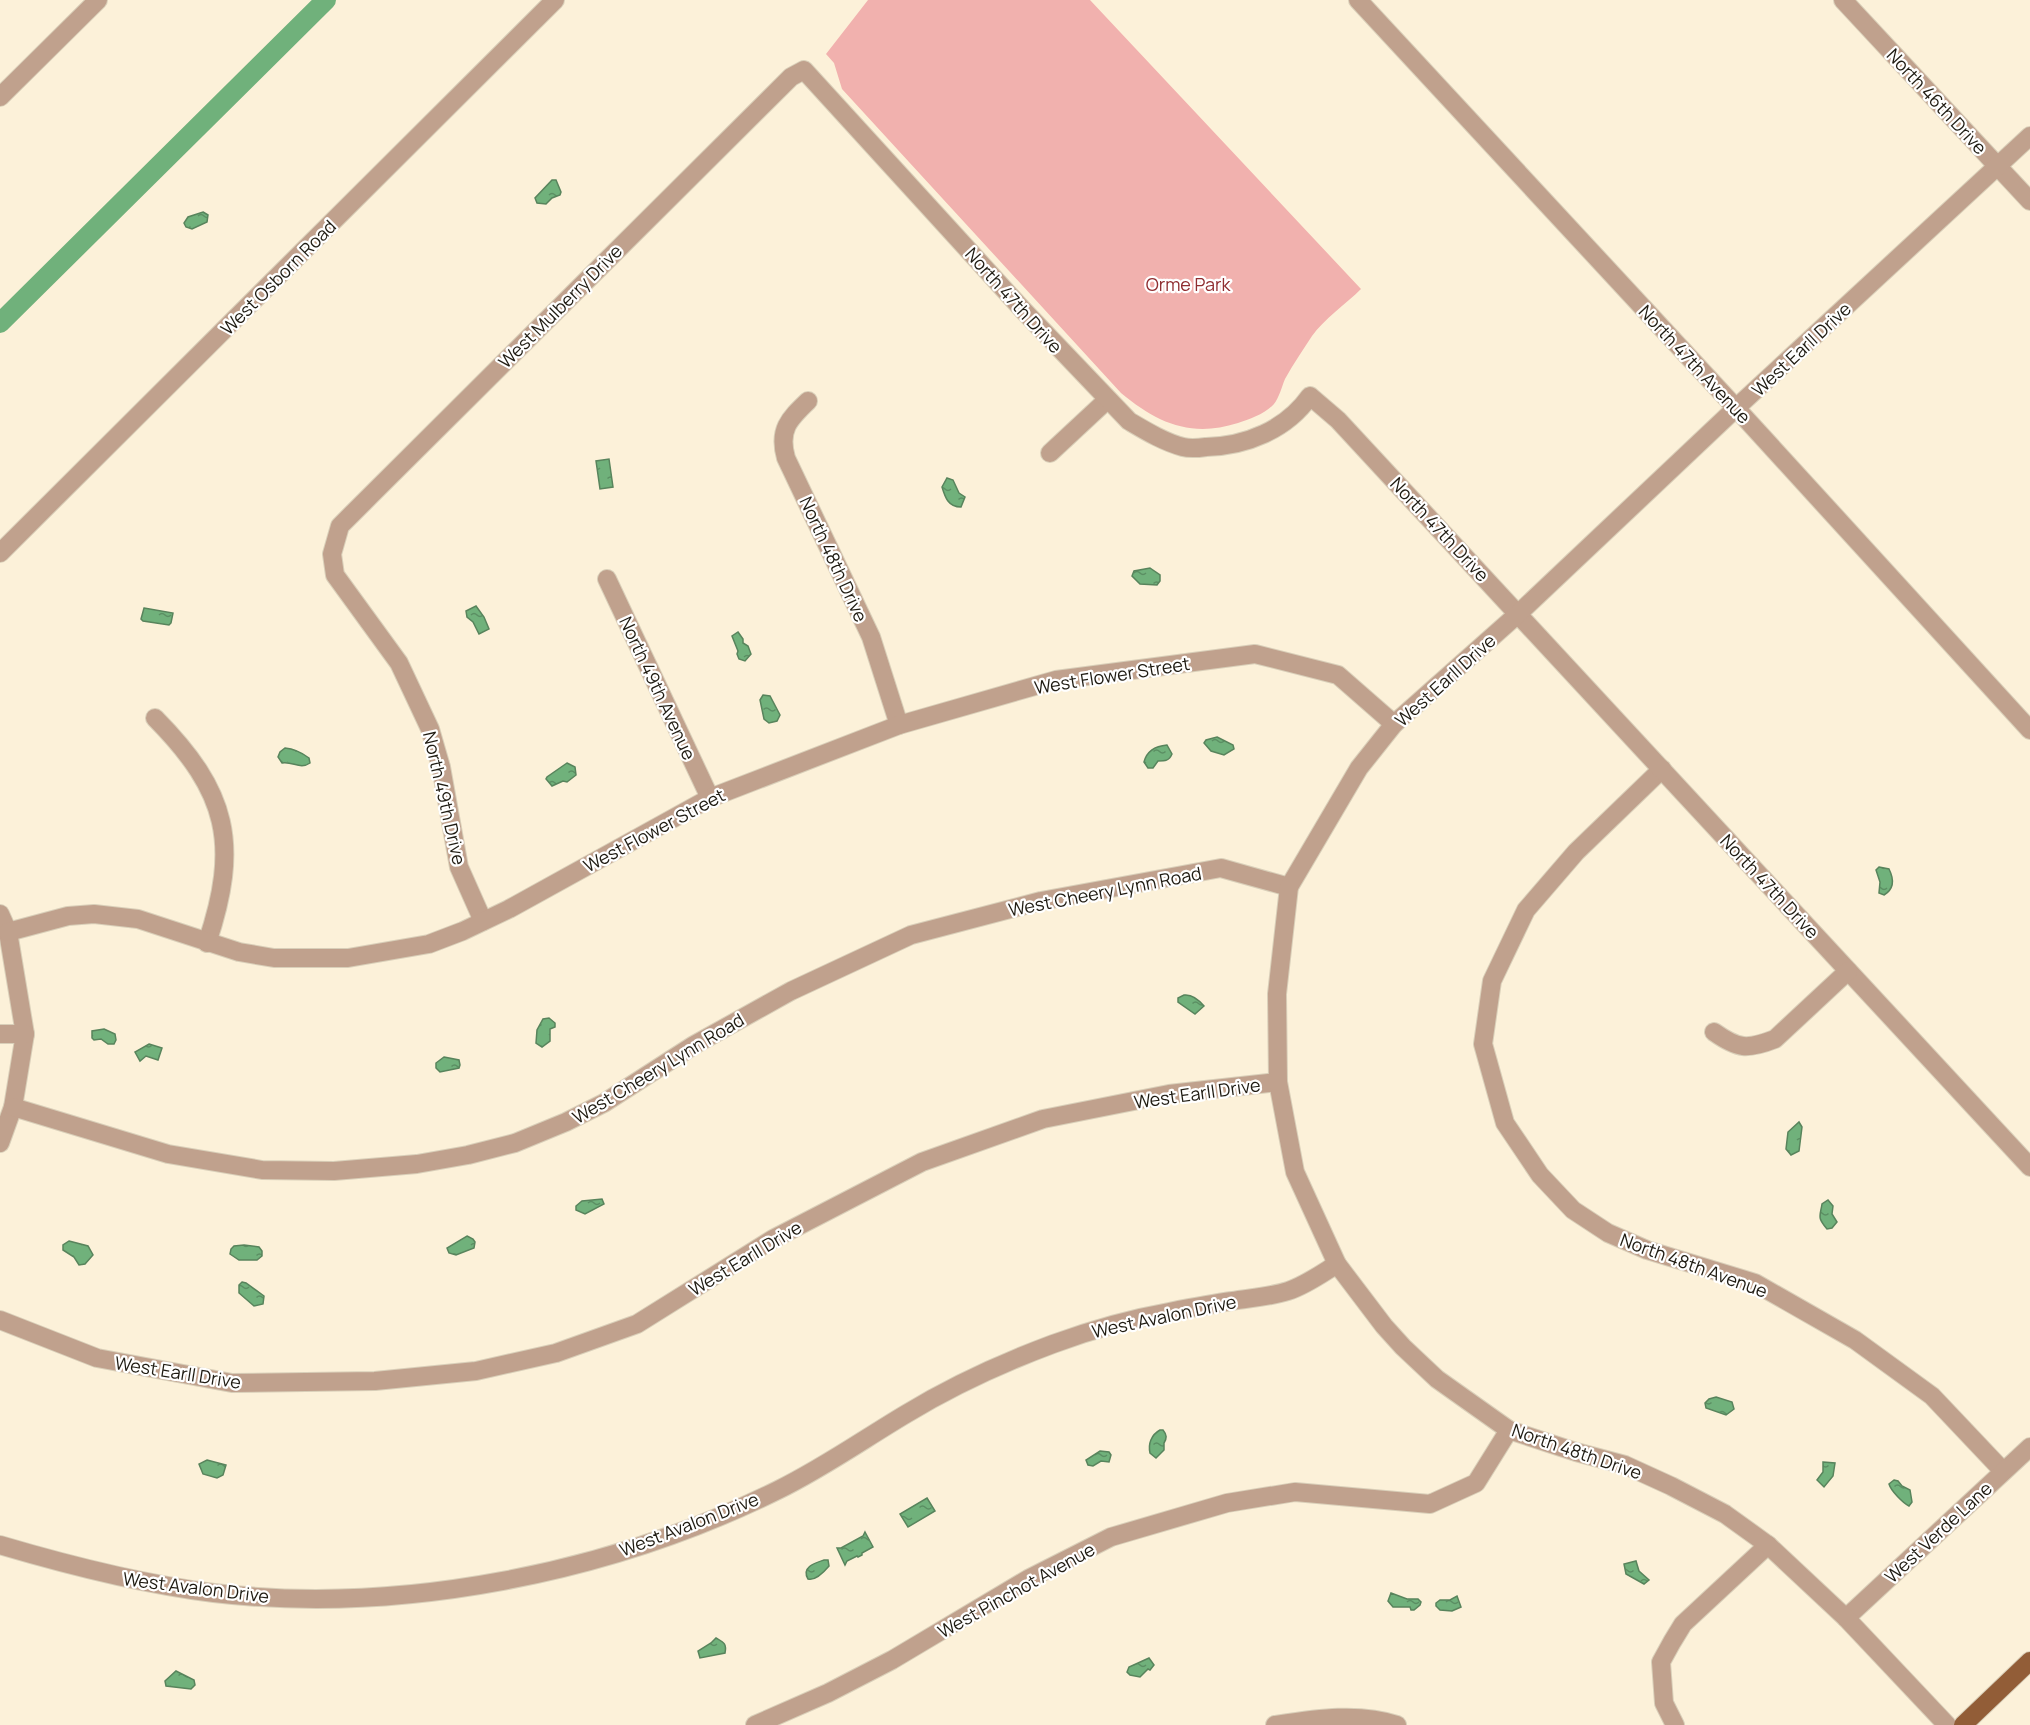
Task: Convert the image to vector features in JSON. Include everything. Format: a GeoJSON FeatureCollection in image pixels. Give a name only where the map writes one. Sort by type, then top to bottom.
{"type":"FeatureCollection","features":[{"type":"Feature","properties":{"kind":"main road"},"geometry":{"type":"LineString","coordinates":[[1963,1725],[2030,1661]]}},
{"type":"Feature","properties":{"kind":"street"},"geometry":{"type":"LineString","coordinates":[[0,97],[98,0]]}},
{"type":"Feature","properties":{"kind":"street","name":"West Osborn Road"},"geometry":{"type":"LineString","coordinates":[[0,553],[555,0]]}},
{"type":"Feature","properties":{"kind":"street","name":"North 47th Avenue"},"geometry":{"type":"LineString","coordinates":[[1358,0],[2030,730]]}},
{"type":"Feature","properties":{"kind":"street","name":"North 46th Drive"},"geometry":{"type":"LineString","coordinates":[[1844,0],[2030,201]]}},
{"type":"Feature","properties":{"kind":"street","name":"North 47th Drive"},"geometry":{"type":"LineString","coordinates":[[804,70],[1107,400],[1129,421],[1150,434],[1185,448],[1220,447],[1252,440],[1287,420],[1300,410],[1310,396],[1338,420],[2030,1167]]}},
{"type":"Feature","properties":{"kind":"street","name":"West Mulberry Drive"},"geometry":{"type":"LineString","coordinates":[[332,554],[340,526],[791,77],[804,70]]}},
{"type":"Feature","properties":{"kind":"street","name":"West Earll Drive"},"geometry":{"type":"LineString","coordinates":[[0,1320],[97,1358],[232,1383],[375,1381],[476,1371],[556,1353],[637,1324],[773,1239],[922,1162],[1043,1119],[1169,1094],[1278,1082],[1277,994],[1289,887],[1359,768],[1395,724],[1519,613],[2030,136]]}},
{"type":"Feature","properties":{"kind":"street"},"geometry":{"type":"LineString","coordinates":[[1050,453],[1107,400]]}},
{"type":"Feature","properties":{"kind":"street","name":"North 48th Drive"},"geometry":{"type":"LineString","coordinates":[[808,401],[789,420],[782,444],[786,458],[871,637],[899,725]]}},
{"type":"Feature","properties":{"kind":"street","name":"North 49th Drive"},"geometry":{"type":"LineString","coordinates":[[332,554],[335,575],[399,663],[430,729],[441,767],[459,867],[483,921]]}},
{"type":"Feature","properties":{"kind":"street","name":"North 49th Avenue"},"geometry":{"type":"LineString","coordinates":[[607,579],[710,798]]}},
{"type":"Feature","properties":{"kind":"street","name":"West Flower Street"},"geometry":{"type":"LineString","coordinates":[[8,932],[68,916],[114,915],[138,919],[239,952],[274,958],[348,958],[429,944],[509,909],[710,798],[899,725],[1056,680],[1256,654],[1338,675],[1395,724]]}},
{"type":"Feature","properties":{"kind":"street"},"geometry":{"type":"LineString","coordinates":[[155,718],[189,755],[202,774],[215,801],[223,830],[225,853],[222,887],[207,943]]}},
{"type":"Feature","properties":{"kind":"street","name":"North 48th Avenue"},"geometry":{"type":"LineString","coordinates":[[1662,769],[1576,852],[1526,910],[1492,981],[1483,1044],[1505,1123],[1540,1175],[1573,1210],[1608,1233],[1647,1250],[1755,1283],[1855,1340],[1932,1396],[2003,1471]]}},
{"type":"Feature","properties":{"kind":"street","name":"West Cheery Lynn Road"},"geometry":{"type":"LineString","coordinates":[[13,1107],[168,1154],[262,1170],[333,1171],[417,1164],[468,1155],[514,1143],[566,1122],[604,1103],[694,1045],[791,991],[911,935],[1041,901],[1221,868],[1289,887]]}},
{"type":"Feature","properties":{"kind":"street"},"geometry":{"type":"LineString","coordinates":[[0,914],[8,932],[25,1034],[13,1107],[0,1143]]}},
{"type":"Feature","properties":{"kind":"street"},"geometry":{"type":"LineString","coordinates":[[1714,1032],[1729,1043],[1743,1048],[1760,1046],[1775,1040],[1848,971]]}},
{"type":"Feature","properties":{"kind":"street"},"geometry":{"type":"LineString","coordinates":[[0,1034],[25,1034]]}},
{"type":"Feature","properties":{"kind":"street","name":"North 48th Drive"},"geometry":{"type":"LineString","coordinates":[[1278,1082],[1295,1172],[1337,1264],[1384,1326],[1403,1347],[1437,1379],[1509,1430],[1625,1465],[1671,1485],[1725,1514],[1768,1545],[1846,1618],[1947,1725]]}},
{"type":"Feature","properties":{"kind":"street","name":"West Avalon Drive"},"geometry":{"type":"LineString","coordinates":[[0,1545],[104,1575],[216,1593],[337,1598],[417,1593],[512,1580],[636,1547],[739,1508],[831,1460],[942,1393],[1053,1344],[1123,1322],[1167,1312],[1287,1292],[1305,1285],[1337,1264]]}},
{"type":"Feature","properties":{"kind":"street","name":"West Pinchot Avenue"},"geometry":{"type":"LineString","coordinates":[[755,1725],[828,1693],[892,1660],[1028,1579],[1111,1538],[1227,1503],[1295,1492],[1430,1504],[1476,1483],[1509,1430]]}},
{"type":"Feature","properties":{"kind":"street","name":"West Verde Lane"},"geometry":{"type":"LineString","coordinates":[[1846,1618],[2030,1447]]}},
{"type":"Feature","properties":{"kind":"street"},"geometry":{"type":"LineString","coordinates":[[1675,1725],[1664,1703],[1661,1662],[1683,1624],[1768,1545]]}},
{"type":"Feature","properties":{"kind":"street"},"geometry":{"type":"LineString","coordinates":[[1275,1725],[1357,1717],[1397,1725]]}},
{"type":"Feature","properties":{"kind":"green space","name":"Orme Park"},"geometry":{"type":"Polygon","coordinates":[[[868,0],[1090,0],[1361,289],[1312,336],[1288,373],[1277,399],[1270,408],[1238,423],[1205,429],[1190,428],[1161,420],[1134,404],[1121,393],[842,89],[834,63],[826,54],[868,0]]]}},
{"type":"Feature","properties":{"kind":"water"},"geometry":{"type":"Polygon","coordinates":[[[552,180],[556,180],[560,195],[552,198],[546,204],[537,203],[535,198],[552,180]]]}},
{"type":"Feature","properties":{"kind":"water"},"geometry":{"type":"Polygon","coordinates":[[[203,212],[208,215],[207,222],[192,229],[186,227],[184,223],[188,217],[203,212]]]}},
{"type":"Feature","properties":{"kind":"water"},"geometry":{"type":"Polygon","coordinates":[[[609,459],[613,487],[600,489],[596,461],[609,459]]]}},
{"type":"Feature","properties":{"kind":"water"},"geometry":{"type":"Polygon","coordinates":[[[947,478],[953,480],[959,493],[965,497],[961,507],[953,505],[946,498],[942,487],[947,478]]]}},
{"type":"Feature","properties":{"kind":"water"},"geometry":{"type":"Polygon","coordinates":[[[1150,568],[1160,575],[1157,585],[1140,584],[1132,576],[1134,571],[1150,568]]]}},
{"type":"Feature","properties":{"kind":"water"},"geometry":{"type":"Polygon","coordinates":[[[476,606],[489,629],[479,634],[473,622],[467,617],[466,611],[476,606]]]}},
{"type":"Feature","properties":{"kind":"water"},"geometry":{"type":"Polygon","coordinates":[[[144,608],[173,613],[171,623],[169,625],[143,621],[141,619],[144,608]]]}},
{"type":"Feature","properties":{"kind":"water"},"geometry":{"type":"Polygon","coordinates":[[[738,632],[751,654],[745,661],[739,659],[732,636],[738,632]]]}},
{"type":"Feature","properties":{"kind":"water"},"geometry":{"type":"Polygon","coordinates":[[[763,695],[770,696],[780,715],[777,721],[769,723],[764,719],[760,700],[763,695]]]}},
{"type":"Feature","properties":{"kind":"water"},"geometry":{"type":"Polygon","coordinates":[[[1217,737],[1233,745],[1234,749],[1224,755],[1211,751],[1204,743],[1206,740],[1217,737]]]}},
{"type":"Feature","properties":{"kind":"water"},"geometry":{"type":"Polygon","coordinates":[[[1167,745],[1172,754],[1170,758],[1158,761],[1153,768],[1148,768],[1144,762],[1147,754],[1167,745]]]}},
{"type":"Feature","properties":{"kind":"water"},"geometry":{"type":"Polygon","coordinates":[[[285,748],[303,754],[309,758],[310,763],[300,766],[282,763],[278,757],[285,748]]]}},
{"type":"Feature","properties":{"kind":"water"},"geometry":{"type":"Polygon","coordinates":[[[567,763],[575,767],[576,775],[567,782],[563,781],[552,786],[546,779],[547,777],[567,763]]]}},
{"type":"Feature","properties":{"kind":"water"},"geometry":{"type":"Polygon","coordinates":[[[1879,867],[1889,869],[1892,876],[1891,887],[1884,895],[1879,893],[1880,882],[1876,870],[1879,867]]]}},
{"type":"Feature","properties":{"kind":"water"},"geometry":{"type":"Polygon","coordinates":[[[1190,995],[1204,1006],[1195,1014],[1178,1002],[1178,998],[1190,995]]]}},
{"type":"Feature","properties":{"kind":"water"},"geometry":{"type":"Polygon","coordinates":[[[549,1018],[555,1023],[555,1027],[550,1029],[550,1041],[542,1047],[536,1043],[537,1030],[543,1019],[549,1018]]]}},
{"type":"Feature","properties":{"kind":"water"},"geometry":{"type":"Polygon","coordinates":[[[104,1029],[115,1034],[114,1044],[92,1038],[92,1031],[104,1029]]]}},
{"type":"Feature","properties":{"kind":"water"},"geometry":{"type":"Polygon","coordinates":[[[149,1044],[162,1048],[158,1060],[146,1056],[140,1061],[135,1052],[149,1044]]]}},
{"type":"Feature","properties":{"kind":"water"},"geometry":{"type":"Polygon","coordinates":[[[444,1057],[459,1060],[459,1068],[440,1072],[436,1068],[436,1063],[444,1057]]]}},
{"type":"Feature","properties":{"kind":"water"},"geometry":{"type":"Polygon","coordinates":[[[1799,1122],[1802,1127],[1799,1151],[1791,1155],[1786,1149],[1788,1132],[1799,1122]]]}},
{"type":"Feature","properties":{"kind":"water"},"geometry":{"type":"Polygon","coordinates":[[[602,1199],[604,1204],[585,1214],[576,1210],[576,1206],[582,1201],[602,1199]]]}},
{"type":"Feature","properties":{"kind":"water"},"geometry":{"type":"Polygon","coordinates":[[[1828,1200],[1833,1206],[1832,1214],[1837,1222],[1832,1228],[1827,1229],[1820,1219],[1820,1214],[1822,1204],[1828,1200]]]}},
{"type":"Feature","properties":{"kind":"water"},"geometry":{"type":"Polygon","coordinates":[[[467,1236],[475,1242],[474,1248],[456,1255],[449,1253],[447,1248],[467,1236]]]}},
{"type":"Feature","properties":{"kind":"water"},"geometry":{"type":"Polygon","coordinates":[[[69,1241],[88,1246],[93,1255],[85,1264],[79,1265],[74,1257],[63,1250],[63,1245],[69,1241]]]}},
{"type":"Feature","properties":{"kind":"water"},"geometry":{"type":"Polygon","coordinates":[[[234,1246],[259,1247],[262,1256],[257,1260],[239,1260],[230,1254],[234,1246]]]}},
{"type":"Feature","properties":{"kind":"water"},"geometry":{"type":"Polygon","coordinates":[[[242,1282],[264,1296],[263,1304],[254,1306],[239,1293],[239,1285],[242,1282]]]}},
{"type":"Feature","properties":{"kind":"water"},"geometry":{"type":"Polygon","coordinates":[[[1716,1397],[1732,1402],[1734,1409],[1726,1415],[1706,1408],[1705,1403],[1716,1397]]]}},
{"type":"Feature","properties":{"kind":"water"},"geometry":{"type":"Polygon","coordinates":[[[1163,1430],[1166,1438],[1164,1450],[1156,1458],[1150,1453],[1149,1446],[1154,1434],[1163,1430]]]}},
{"type":"Feature","properties":{"kind":"water"},"geometry":{"type":"Polygon","coordinates":[[[1100,1451],[1109,1452],[1111,1455],[1109,1462],[1101,1461],[1093,1466],[1088,1465],[1086,1460],[1100,1451]]]}},
{"type":"Feature","properties":{"kind":"water"},"geometry":{"type":"Polygon","coordinates":[[[207,1460],[226,1465],[223,1475],[217,1478],[203,1474],[199,1464],[207,1460]]]}},
{"type":"Feature","properties":{"kind":"water"},"geometry":{"type":"Polygon","coordinates":[[[1823,1462],[1835,1463],[1833,1476],[1824,1487],[1817,1480],[1823,1472],[1823,1462]]]}},
{"type":"Feature","properties":{"kind":"water"},"geometry":{"type":"Polygon","coordinates":[[[1894,1480],[1910,1490],[1912,1502],[1909,1506],[1890,1487],[1889,1484],[1894,1480]]]}},
{"type":"Feature","properties":{"kind":"water"},"geometry":{"type":"Polygon","coordinates":[[[927,1498],[935,1511],[908,1527],[900,1514],[927,1498]]]}},
{"type":"Feature","properties":{"kind":"water"},"geometry":{"type":"Polygon","coordinates":[[[865,1532],[873,1547],[862,1555],[847,1561],[845,1565],[837,1548],[863,1536],[865,1532]]]}},
{"type":"Feature","properties":{"kind":"water"},"geometry":{"type":"Polygon","coordinates":[[[828,1560],[829,1566],[817,1577],[808,1579],[806,1571],[813,1564],[828,1560]]]}},
{"type":"Feature","properties":{"kind":"water"},"geometry":{"type":"Polygon","coordinates":[[[1636,1561],[1639,1571],[1649,1580],[1644,1584],[1626,1574],[1624,1564],[1636,1561]]]}},
{"type":"Feature","properties":{"kind":"water"},"geometry":{"type":"Polygon","coordinates":[[[1391,1593],[1407,1599],[1418,1599],[1421,1602],[1420,1605],[1414,1610],[1410,1607],[1393,1607],[1388,1601],[1391,1593]]]}},
{"type":"Feature","properties":{"kind":"water"},"geometry":{"type":"Polygon","coordinates":[[[1457,1596],[1461,1607],[1452,1611],[1440,1610],[1436,1606],[1440,1600],[1450,1600],[1457,1596]]]}},
{"type":"Feature","properties":{"kind":"water"},"geometry":{"type":"Polygon","coordinates":[[[716,1638],[725,1645],[725,1653],[700,1658],[698,1651],[716,1638]]]}},
{"type":"Feature","properties":{"kind":"water"},"geometry":{"type":"Polygon","coordinates":[[[1149,1658],[1154,1665],[1140,1677],[1127,1672],[1129,1667],[1149,1658]]]}},
{"type":"Feature","properties":{"kind":"water"},"geometry":{"type":"Polygon","coordinates":[[[176,1671],[194,1680],[195,1685],[191,1689],[166,1686],[165,1681],[176,1671]]]}},
{"type":"Feature","properties":{"kind":"waterway"},"geometry":{"type":"LineString","coordinates":[[0,323],[326,0]]}}]}
